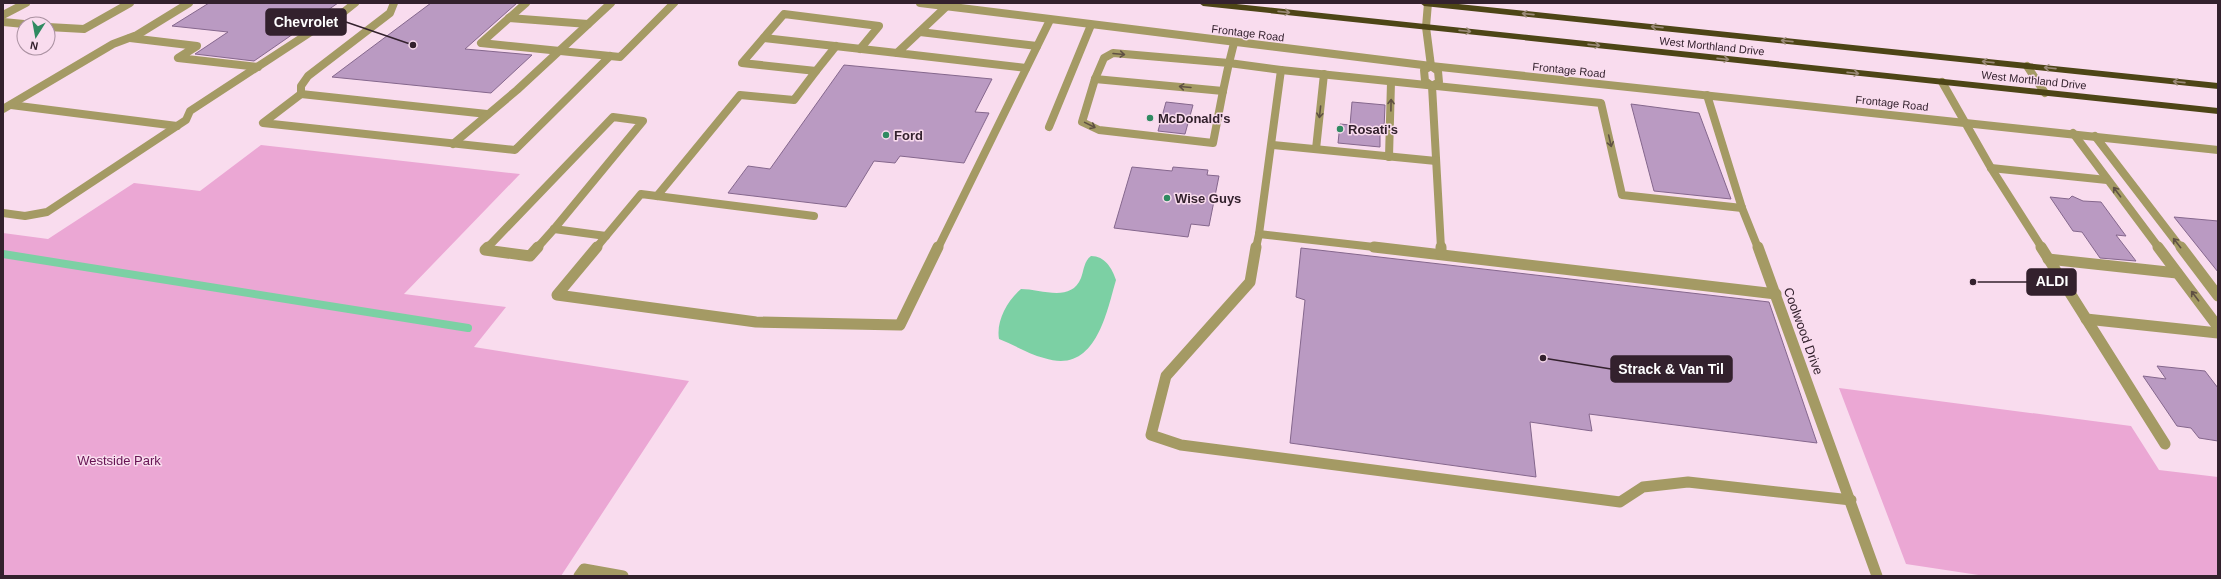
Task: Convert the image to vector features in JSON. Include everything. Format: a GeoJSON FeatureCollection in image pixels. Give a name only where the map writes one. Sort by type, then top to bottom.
{"type":"FeatureCollection","features":[{"type":"Feature","properties":{"kind":"highway","name":"West Morthland Drive"},"geometry":{"type":"LineString","coordinates":[[1204,3],[2218,112]]}},
{"type":"Feature","properties":{"kind":"highway","name":"West Morthland Drive"},"geometry":{"type":"LineString","coordinates":[[1424,3],[2218,86]]}},
{"type":"Feature","properties":{"kind":"street"},"geometry":{"type":"LineString","coordinates":[[3,15],[26,3]]}},
{"type":"Feature","properties":{"kind":"street"},"geometry":{"type":"LineString","coordinates":[[56,27],[84,29],[130,3]]}},
{"type":"Feature","properties":{"kind":"street"},"geometry":{"type":"LineString","coordinates":[[3,109],[113,44],[137,35],[189,3]]}},
{"type":"Feature","properties":{"kind":"street"},"geometry":{"type":"LineString","coordinates":[[3,213],[25,216],[47,212],[186,120],[190,111],[326,22],[340,15],[355,3]]}},
{"type":"Feature","properties":{"kind":"street"},"geometry":{"type":"LineString","coordinates":[[300,94],[301,86],[308,76],[390,13],[394,3]]}},
{"type":"Feature","properties":{"kind":"street"},"geometry":{"type":"LineString","coordinates":[[526,3],[481,43],[620,57],[674,3]]}},
{"type":"Feature","properties":{"kind":"street"},"geometry":{"type":"LineString","coordinates":[[453,144],[517,90],[611,3]]}},
{"type":"Feature","properties":{"kind":"street","name":"Frontage Road"},"geometry":{"type":"LineString","coordinates":[[920,3],[948,5],[1050,20],[1431,66],[2073,133],[2218,150]]}},
{"type":"Feature","properties":{"kind":"street"},"geometry":{"type":"LineString","coordinates":[[1428,3],[1426,27],[1431,66],[1438,71],[1439,82],[1432,86]]}},
{"type":"Feature","properties":{"kind":"street"},"geometry":{"type":"LineString","coordinates":[[897,53],[948,5]]}},
{"type":"Feature","properties":{"kind":"street"},"geometry":{"type":"LineString","coordinates":[[816,71],[742,63],[784,14],[879,26],[860,49]]}},
{"type":"Feature","properties":{"kind":"street"},"geometry":{"type":"LineString","coordinates":[[509,18],[588,24]]}},
{"type":"Feature","properties":{"kind":"street"},"geometry":{"type":"LineString","coordinates":[[814,216],[641,194],[557,295],[756,322],[900,325],[1050,20]]}},
{"type":"Feature","properties":{"kind":"street"},"geometry":{"type":"LineString","coordinates":[[3,22],[16,23]]}},
{"type":"Feature","properties":{"kind":"street"},"geometry":{"type":"LineString","coordinates":[[1049,127],[1091,25]]}},
{"type":"Feature","properties":{"kind":"street"},"geometry":{"type":"LineString","coordinates":[[920,32],[1037,46]]}},
{"type":"Feature","properties":{"kind":"street"},"geometry":{"type":"LineString","coordinates":[[128,38],[197,46],[178,58],[258,67]]}},
{"type":"Feature","properties":{"kind":"street"},"geometry":{"type":"LineString","coordinates":[[764,38],[1026,68]]}},
{"type":"Feature","properties":{"kind":"street"},"geometry":{"type":"LineString","coordinates":[[1234,43],[1229,64],[1213,143],[1099,130],[1082,122],[1095,79],[1104,58],[1112,53],[1229,64],[1601,103],[1622,194],[1742,208]]}},
{"type":"Feature","properties":{"kind":"street"},"geometry":{"type":"LineString","coordinates":[[658,196],[740,94],[794,100],[836,46]]}},
{"type":"Feature","properties":{"kind":"street"},"geometry":{"type":"LineString","coordinates":[[487,114],[300,94],[263,123],[515,150],[610,56]]}},
{"type":"Feature","properties":{"kind":"street"},"geometry":{"type":"LineString","coordinates":[[1431,66],[1424,70],[1425,81],[1432,86]]}},
{"type":"Feature","properties":{"kind":"street"},"geometry":{"type":"LineString","coordinates":[[2027,66],[2045,93]]}},
{"type":"Feature","properties":{"kind":"street"},"geometry":{"type":"LineString","coordinates":[[1281,70],[1273,145],[1260,234],[1250,282],[1166,376],[1151,435],[1181,445],[1620,502],[1642,488],[1688,482],[1851,500]]}},
{"type":"Feature","properties":{"kind":"street"},"geometry":{"type":"LineString","coordinates":[[1316,149],[1324,74]]}},
{"type":"Feature","properties":{"kind":"street"},"geometry":{"type":"LineString","coordinates":[[1095,79],[1224,91]]}},
{"type":"Feature","properties":{"kind":"street"},"geometry":{"type":"LineString","coordinates":[[1389,157],[1391,82]]}},
{"type":"Feature","properties":{"kind":"street"},"geometry":{"type":"LineString","coordinates":[[1942,82],[1991,168],[2165,444]]}},
{"type":"Feature","properties":{"kind":"street"},"geometry":{"type":"LineString","coordinates":[[1432,86],[1441,254]]}},
{"type":"Feature","properties":{"kind":"street","name":"Coolwood Drive"},"geometry":{"type":"LineString","coordinates":[[1707,95],[1742,208],[1776,294],[1877,576]]}},
{"type":"Feature","properties":{"kind":"street"},"geometry":{"type":"LineString","coordinates":[[11,105],[177,126]]}},
{"type":"Feature","properties":{"kind":"street"},"geometry":{"type":"LineString","coordinates":[[613,117],[643,121],[554,228],[530,256],[485,250],[613,117]]}},
{"type":"Feature","properties":{"kind":"street"},"geometry":{"type":"LineString","coordinates":[[2073,133],[2218,327]]}},
{"type":"Feature","properties":{"kind":"street"},"geometry":{"type":"LineString","coordinates":[[2095,136],[2218,296]]}},
{"type":"Feature","properties":{"kind":"street"},"geometry":{"type":"LineString","coordinates":[[1273,145],[1436,162]]}},
{"type":"Feature","properties":{"kind":"street"},"geometry":{"type":"LineString","coordinates":[[1991,168],[2107,180]]}},
{"type":"Feature","properties":{"kind":"street"},"geometry":{"type":"LineString","coordinates":[[554,228],[606,236]]}},
{"type":"Feature","properties":{"kind":"street"},"geometry":{"type":"LineString","coordinates":[[1260,234],[1776,294]]}},
{"type":"Feature","properties":{"kind":"street"},"geometry":{"type":"LineString","coordinates":[[2048,259],[2177,273]]}},
{"type":"Feature","properties":{"kind":"street"},"geometry":{"type":"LineString","coordinates":[[2086,319],[2218,333]]}},
{"type":"Feature","properties":{"kind":"street"},"geometry":{"type":"LineString","coordinates":[[581,573],[623,576]]}},
{"type":"Feature","properties":{"kind":"green space","name":"Westside Park"},"geometry":{"type":"Polygon","coordinates":[[[261,145],[520,174],[404,294],[506,307],[474,347],[689,381],[561,576],[3,576],[3,233],[48,239],[134,183],[200,191],[261,145]]]}},
{"type":"Feature","properties":{"kind":"green space"},"geometry":{"type":"Polygon","coordinates":[[[1839,388],[2131,426],[2159,470],[2218,477],[2218,576],[1985,576],[1906,564],[1839,388]]]}},
{"type":"Feature","properties":{"kind":"shaded area"},"geometry":{"type":"Polygon","coordinates":[[[1091,256],[1104,260],[1112,271],[1116,280],[1102,325],[1087,350],[1075,358],[1061,361],[1038,356],[999,339],[999,325],[1001,318],[1011,299],[1021,289],[1055,293],[1070,290],[1076,286],[1081,278],[1086,263],[1091,256]]]}},
{"type":"Feature","properties":{"kind":"building"},"geometry":{"type":"Polygon","coordinates":[[[209,3],[338,3],[254,61],[195,54],[228,32],[172,26],[209,3]]]}},
{"type":"Feature","properties":{"kind":"building"},"geometry":{"type":"Polygon","coordinates":[[[431,3],[517,3],[465,49],[532,55],[491,93],[332,77],[431,3]]]}},
{"type":"Feature","properties":{"kind":"building","name":"Ford"},"geometry":{"type":"Polygon","coordinates":[[[844,65],[992,79],[975,112],[989,113],[964,163],[900,156],[895,163],[874,161],[846,207],[728,193],[748,166],[770,169],[844,65]]]}},
{"type":"Feature","properties":{"kind":"building"},"geometry":{"type":"Polygon","coordinates":[[[1166,102],[1193,105],[1185,134],[1158,131],[1166,102]]]}},
{"type":"Feature","properties":{"kind":"building"},"geometry":{"type":"Polygon","coordinates":[[[1352,102],[1385,105],[1384,129],[1380,129],[1380,147],[1338,143],[1340,124],[1350,125],[1352,102]]]}},
{"type":"Feature","properties":{"kind":"building"},"geometry":{"type":"Polygon","coordinates":[[[1631,104],[1699,113],[1731,199],[1654,191],[1631,104]]]}},
{"type":"Feature","properties":{"kind":"building","name":"Wise Guys"},"geometry":{"type":"Polygon","coordinates":[[[1132,167],[1172,171],[1173,167],[1208,170],[1207,175],[1219,176],[1209,226],[1191,224],[1188,237],[1114,228],[1132,167]]]}},
{"type":"Feature","properties":{"kind":"building"},"geometry":{"type":"Polygon","coordinates":[[[2072,196],[2083,201],[2101,202],[2126,236],[2116,235],[2136,261],[2100,258],[2082,232],[2073,231],[2050,197],[2069,199],[2072,196]]]}},
{"type":"Feature","properties":{"kind":"building"},"geometry":{"type":"Polygon","coordinates":[[[2174,217],[2218,221],[2218,272],[2174,217]]]}},
{"type":"Feature","properties":{"kind":"building"},"geometry":{"type":"Polygon","coordinates":[[[1301,248],[1769,302],[1817,443],[1589,414],[1592,431],[1530,422],[1536,477],[1290,443],[1305,300],[1296,297],[1301,248]]]}},
{"type":"Feature","properties":{"kind":"building"},"geometry":{"type":"Polygon","coordinates":[[[2157,366],[2205,371],[2218,388],[2218,441],[2199,438],[2191,428],[2177,426],[2143,376],[2166,379],[2157,366]]]}},
{"type":"Feature","properties":{"kind":"waterway"},"geometry":{"type":"LineString","coordinates":[[3,254],[468,328]]}},
{"type":"Feature","properties":{"kind":"place","name":"Chevrolet"},"geometry":{"type":"Point","coordinates":[413,45]}},
{"type":"Feature","properties":{"kind":"place","name":"McDonald's"},"geometry":{"type":"Point","coordinates":[1150,118]}},
{"type":"Feature","properties":{"kind":"place","name":"Rosati's"},"geometry":{"type":"Point","coordinates":[1340,129]}},
{"type":"Feature","properties":{"kind":"place","name":"Ford"},"geometry":{"type":"Point","coordinates":[886,135]}},
{"type":"Feature","properties":{"kind":"place","name":"Wise Guys"},"geometry":{"type":"Point","coordinates":[1167,198]}},
{"type":"Feature","properties":{"kind":"place","name":"ALDI"},"geometry":{"type":"Point","coordinates":[1973,282]}},
{"type":"Feature","properties":{"kind":"place","name":"Strack & Van Til"},"geometry":{"type":"Point","coordinates":[1543,358]}}]}
